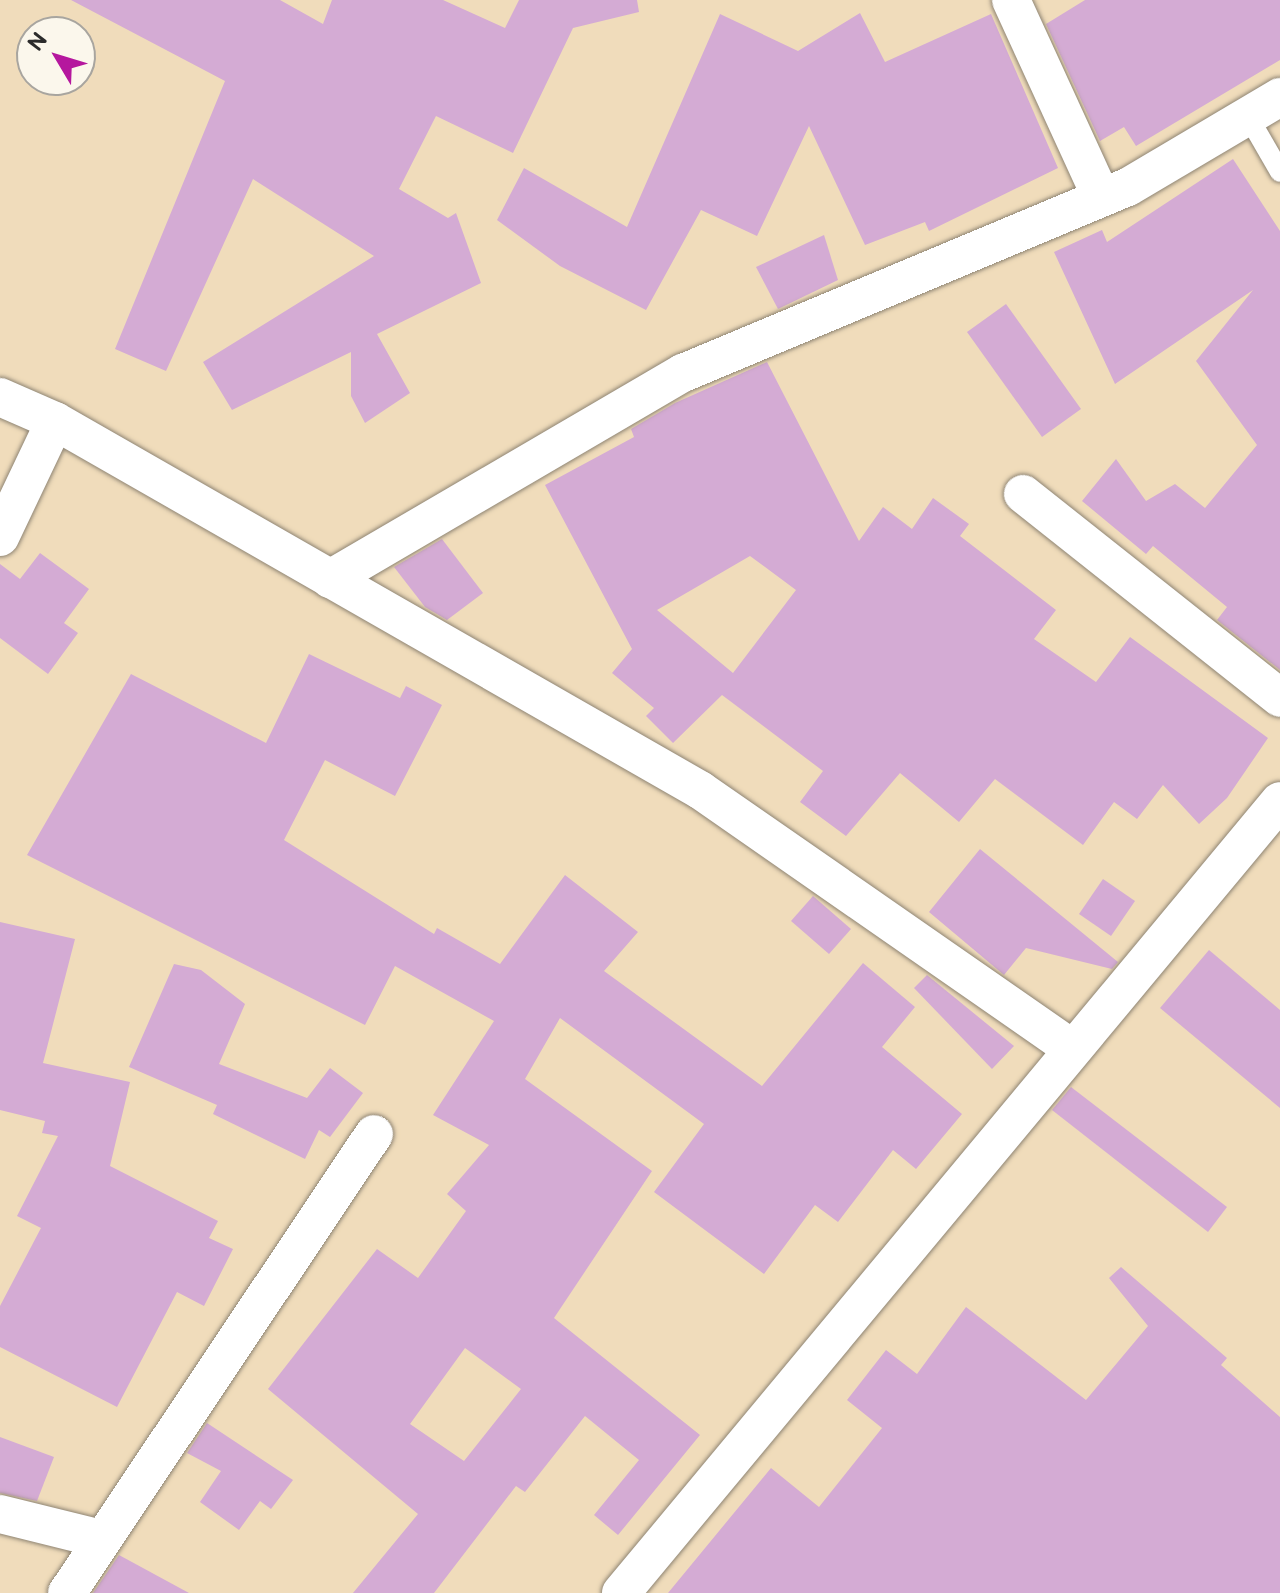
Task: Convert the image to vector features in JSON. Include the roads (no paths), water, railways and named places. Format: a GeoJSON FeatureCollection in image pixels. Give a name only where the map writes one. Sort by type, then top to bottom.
{"type":"FeatureCollection","features":[{"type":"Feature","properties":{"kind":"street"},"geometry":{"type":"LineString","coordinates":[[1011,0],[1101,197]]}},
{"type":"Feature","properties":{"kind":"street"},"geometry":{"type":"LineString","coordinates":[[330,579],[683,373],[1101,197],[1246,113],[1280,97]]}},
{"type":"Feature","properties":{"kind":"street"},"geometry":{"type":"LineString","coordinates":[[0,397],[55,421],[700,790],[1072,1049]]}},
{"type":"Feature","properties":{"kind":"street"},"geometry":{"type":"LineString","coordinates":[[0,537],[55,421]]}},
{"type":"Feature","properties":{"kind":"street"},"geometry":{"type":"LineString","coordinates":[[1023,494],[1280,698]]}},
{"type":"Feature","properties":{"kind":"street"},"geometry":{"type":"LineString","coordinates":[[621,1593],[1280,801]]}},
{"type":"Feature","properties":{"kind":"street"},"geometry":{"type":"LineString","coordinates":[[67,1593],[374,1134]]}},
{"type":"Feature","properties":{"kind":"street"},"geometry":{"type":"LineString","coordinates":[[0,1514],[101,1539]]}},
{"type":"Feature","properties":{"kind":"lane"},"geometry":{"type":"LineString","coordinates":[[1246,113],[1280,172]]}}]}
